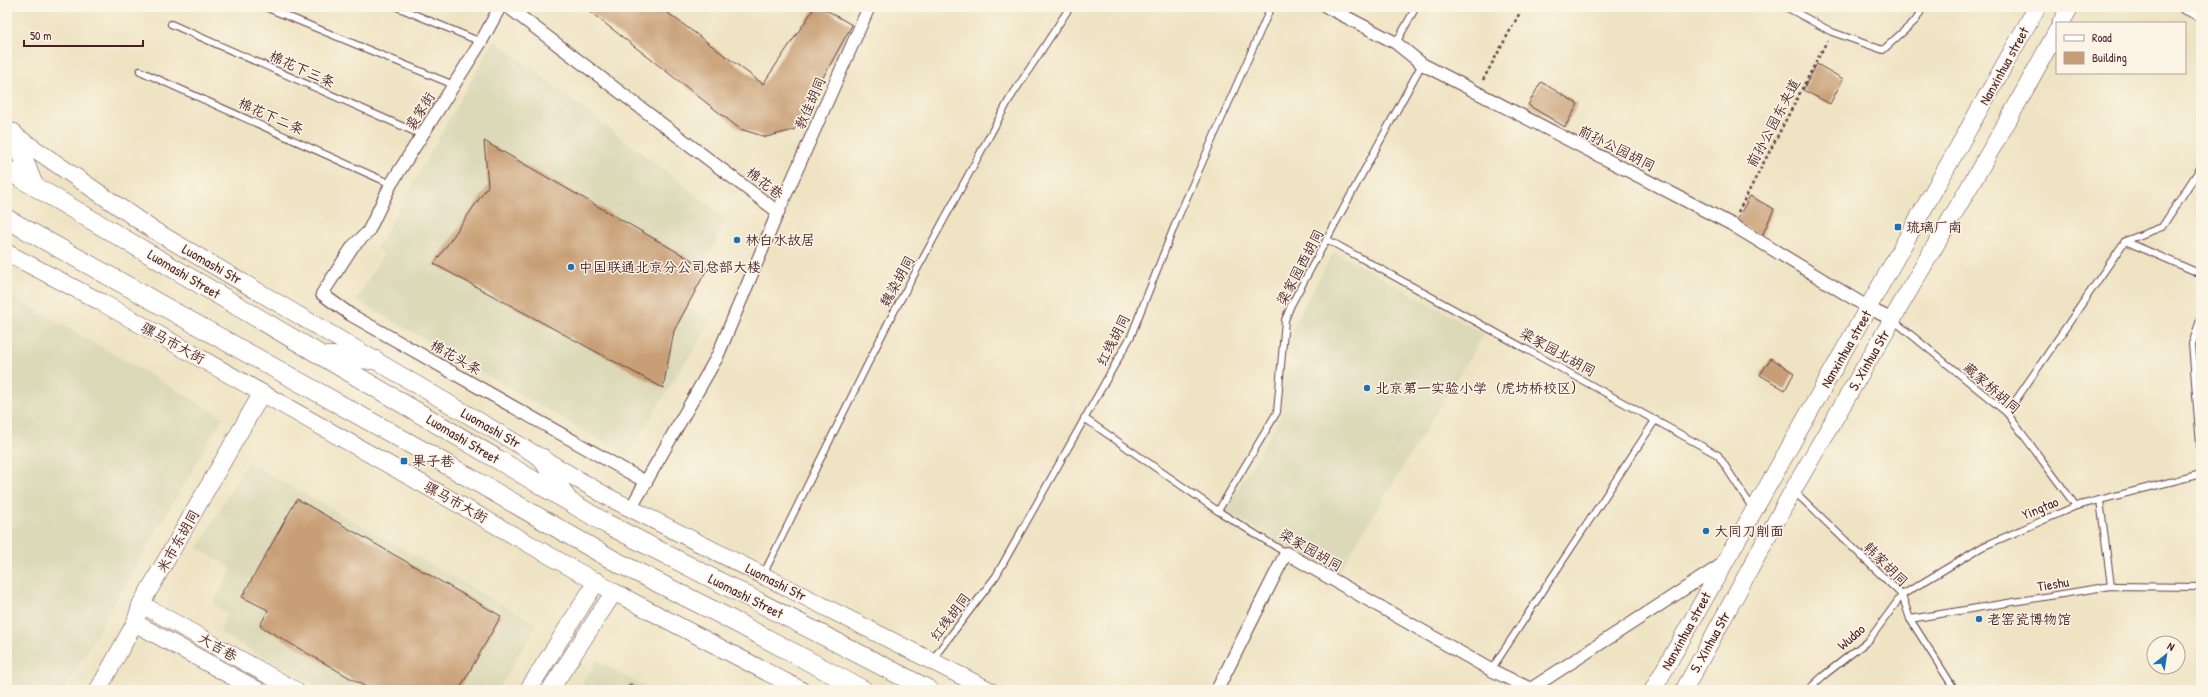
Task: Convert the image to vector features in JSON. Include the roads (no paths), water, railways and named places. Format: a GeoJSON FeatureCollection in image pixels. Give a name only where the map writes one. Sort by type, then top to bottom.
{"type":"FeatureCollection","features":[{"type":"Feature","properties":{"kind":"main road"},"geometry":{"type":"LineString","coordinates":[[10,131],[33,184]]}},
{"type":"Feature","properties":{"kind":"main road","name":"Luomashi Street"},"geometry":{"type":"LineString","coordinates":[[7,170],[614,527],[929,690]]}},
{"type":"Feature","properties":{"kind":"main road"},"geometry":{"type":"LineString","coordinates":[[7,219],[416,446],[612,560],[722,615],[863,690]]}},
{"type":"Feature","properties":{"kind":"main road"},"geometry":{"type":"LineString","coordinates":[[322,355],[376,360]]}},
{"type":"Feature","properties":{"kind":"main road"},"geometry":{"type":"LineString","coordinates":[[542,458],[568,500]]}},
{"type":"Feature","properties":{"kind":"street","name":"裘家街"},"geometry":{"type":"LineString","coordinates":[[368,232],[391,184],[481,42],[500,7]]}},
{"type":"Feature","properties":{"kind":"street","name":"棉花巷"},"geometry":{"type":"LineString","coordinates":[[508,7],[778,212],[717,357],[631,508]]}},
{"type":"Feature","properties":{"kind":"street","name":"教佳胡同"},"geometry":{"type":"LineString","coordinates":[[778,212],[869,7]]}},
{"type":"Feature","properties":{"kind":"street","name":"前孙公园胡同"},"geometry":{"type":"LineString","coordinates":[[1326,7],[1396,43],[1422,64],[1731,224],[1869,308],[1893,320]]}},
{"type":"Feature","properties":{"kind":"street","name":"Nanxinhua street"},"geometry":{"type":"LineString","coordinates":[[1653,690],[2037,7]]}},
{"type":"Feature","properties":{"kind":"street"},"geometry":{"type":"LineString","coordinates":[[2062,22],[2070,7]]}},
{"type":"Feature","properties":{"kind":"street"},"geometry":{"type":"LineString","coordinates":[[2184,7],[2201,15]]}},
{"type":"Feature","properties":{"kind":"street","name":"S. Xinhua Str"},"geometry":{"type":"LineString","coordinates":[[1684,690],[1793,490],[2010,118],[2056,33]]}},
{"type":"Feature","properties":{"kind":"street","name":"Luomashi Str"},"geometry":{"type":"LineString","coordinates":[[10,131],[150,228],[608,497],[989,690]]}},
{"type":"Feature","properties":{"kind":"street","name":"棉花头条"},"geometry":{"type":"LineString","coordinates":[[368,232],[353,246],[322,294],[351,315],[646,482]]}},
{"type":"Feature","properties":{"kind":"street","name":"骡马市大街"},"geometry":{"type":"LineString","coordinates":[[7,253],[101,302],[597,581],[614,592],[801,690]]}},
{"type":"Feature","properties":{"kind":"street","name":"米市东胡同"},"geometry":{"type":"LineString","coordinates":[[98,690],[135,623],[141,604],[262,393]]}},
{"type":"Feature","properties":{"kind":"street"},"geometry":{"type":"LineString","coordinates":[[1217,690],[1286,553]]}},
{"type":"Feature","properties":{"kind":"street","name":"梁家园胡同"},"geometry":{"type":"LineString","coordinates":[[1286,553],[1491,670],[1530,689]]}},
{"type":"Feature","properties":{"kind":"street"},"geometry":{"type":"LineString","coordinates":[[1530,689],[1724,563]]}},
{"type":"Feature","properties":{"kind":"street"},"geometry":{"type":"LineString","coordinates":[[528,690],[597,581]]}},
{"type":"Feature","properties":{"kind":"street"},"geometry":{"type":"LineString","coordinates":[[550,690],[614,592]]}},
{"type":"Feature","properties":{"kind":"street","name":"大吉巷"},"geometry":{"type":"LineString","coordinates":[[141,604],[295,690]]}},
{"type":"Feature","properties":{"kind":"street","name":"大吉巷"},"geometry":{"type":"LineString","coordinates":[[135,623],[257,690]]}},
{"type":"Feature","properties":{"kind":"lane"},"geometry":{"type":"LineString","coordinates":[[265,7],[454,85]]}},
{"type":"Feature","properties":{"kind":"lane"},"geometry":{"type":"LineString","coordinates":[[397,7],[481,42]]}},
{"type":"Feature","properties":{"kind":"lane","name":"魏染胡同"},"geometry":{"type":"LineString","coordinates":[[762,576],[900,300],[1009,100],[1070,7]]}},
{"type":"Feature","properties":{"kind":"lane","name":"红线胡同"},"geometry":{"type":"LineString","coordinates":[[932,661],[996,576],[1084,418],[1132,336],[1176,222],[1271,7]]}},
{"type":"Feature","properties":{"kind":"lane"},"geometry":{"type":"LineString","coordinates":[[1396,43],[1416,7]]}},
{"type":"Feature","properties":{"kind":"lane"},"geometry":{"type":"LineString","coordinates":[[1786,7],[1832,32],[1882,50],[1916,20],[1923,7]]}},
{"type":"Feature","properties":{"kind":"lane","name":"棉花下三条"},"geometry":{"type":"LineString","coordinates":[[171,24],[422,135]]}},
{"type":"Feature","properties":{"kind":"lane","name":"梁家园西胡同"},"geometry":{"type":"LineString","coordinates":[[1218,511],[1277,412],[1285,320],[1291,305],[1328,240],[1422,64]]}},
{"type":"Feature","properties":{"kind":"lane","name":"棉花下二条"},"geometry":{"type":"LineString","coordinates":[[140,70],[391,184]]}},
{"type":"Feature","properties":{"kind":"lane"},"geometry":{"type":"LineString","coordinates":[[2007,414],[2125,241],[2162,227],[2201,167]]}},
{"type":"Feature","properties":{"kind":"lane","name":"梁家园北胡同"},"geometry":{"type":"LineString","coordinates":[[1328,240],[1656,419],[1718,455],[1754,511]]}},
{"type":"Feature","properties":{"kind":"lane"},"geometry":{"type":"LineString","coordinates":[[2125,241],[2201,274]]}},
{"type":"Feature","properties":{"kind":"lane"},"geometry":{"type":"LineString","coordinates":[[2201,317],[2192,344],[2201,458]]}},
{"type":"Feature","properties":{"kind":"lane","name":"藏家桥胡同"},"geometry":{"type":"LineString","coordinates":[[1893,320],[2007,414],[2076,506]]}},
{"type":"Feature","properties":{"kind":"lane","name":"梁家园胡同"},"geometry":{"type":"LineString","coordinates":[[1084,418],[1218,511],[1286,553]]}},
{"type":"Feature","properties":{"kind":"lane"},"geometry":{"type":"LineString","coordinates":[[1491,670],[1656,419]]}},
{"type":"Feature","properties":{"kind":"lane","name":"Yingtao"},"geometry":{"type":"LineString","coordinates":[[1902,595],[1982,547],[2076,506],[2201,474]]}},
{"type":"Feature","properties":{"kind":"lane","name":"韩家胡同"},"geometry":{"type":"LineString","coordinates":[[1793,490],[1902,595],[1910,619],[1956,690]]}},
{"type":"Feature","properties":{"kind":"lane"},"geometry":{"type":"LineString","coordinates":[[2100,500],[2111,586]]}},
{"type":"Feature","properties":{"kind":"lane","name":"Tieshu"},"geometry":{"type":"LineString","coordinates":[[1910,619],[2111,586],[2201,586]]}},
{"type":"Feature","properties":{"kind":"lane","name":"Wudao"},"geometry":{"type":"LineString","coordinates":[[1808,690],[1823,676],[1869,640],[1902,595]]}},
{"type":"Feature","properties":{"kind":"place","name":"琉璃厂南"},"geometry":{"type":"Point","coordinates":[1898,227]}},
{"type":"Feature","properties":{"kind":"place","name":"林白水故居"},"geometry":{"type":"Point","coordinates":[737,240]}},
{"type":"Feature","properties":{"kind":"place","name":"中国联通北京分公司总部大楼"},"geometry":{"type":"Point","coordinates":[571,267]}},
{"type":"Feature","properties":{"kind":"place","name":"北京第一实验小学（虎坊桥校区)"},"geometry":{"type":"Point","coordinates":[1367,388]}},
{"type":"Feature","properties":{"kind":"place","name":"果子巷"},"geometry":{"type":"Point","coordinates":[404,461]}},
{"type":"Feature","properties":{"kind":"place","name":"大同刀削面"},"geometry":{"type":"Point","coordinates":[1706,531]}},
{"type":"Feature","properties":{"kind":"place","name":"老窑瓷博物馆"},"geometry":{"type":"Point","coordinates":[1979,619]}}]}
